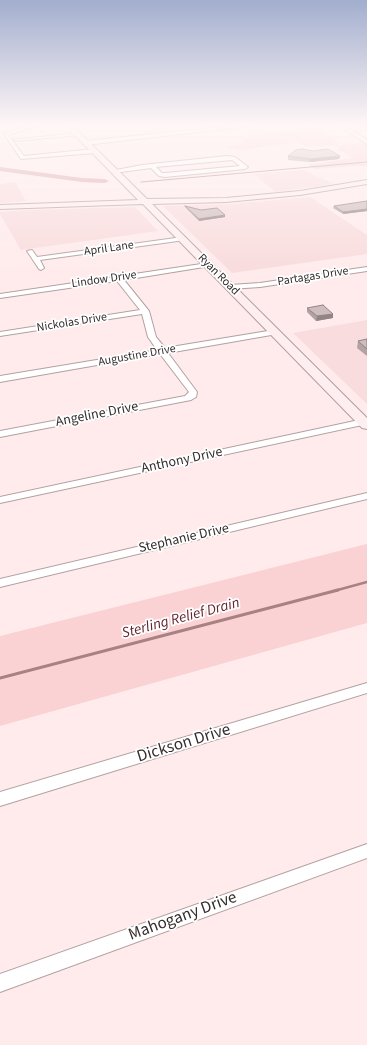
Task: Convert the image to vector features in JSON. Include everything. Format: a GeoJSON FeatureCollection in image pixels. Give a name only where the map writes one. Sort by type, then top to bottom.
{"type":"FeatureCollection","features":[{"type":"Feature","properties":{"kind":"main road","name":"Ryan Road"},"geometry":{"type":"LineString","coordinates":[[117,174],[365,424]]}},
{"type":"Feature","properties":{"kind":"main road"},"geometry":{"type":"LineString","coordinates":[[0,207],[211,201],[272,197],[367,182]]}},
{"type":"Feature","properties":{"kind":"street"},"geometry":{"type":"LineString","coordinates":[[161,174],[165,175],[177,174]]}},
{"type":"Feature","properties":{"kind":"street","name":"April Lane"},"geometry":{"type":"LineString","coordinates":[[35,259],[183,239]]}},
{"type":"Feature","properties":{"kind":"street"},"geometry":{"type":"LineString","coordinates":[[30,251],[41,268]]}},
{"type":"Feature","properties":{"kind":"street","name":"Lindow Drive"},"geometry":{"type":"LineString","coordinates":[[0,296],[208,265]]}},
{"type":"Feature","properties":{"kind":"street","name":"Partagas Drive"},"geometry":{"type":"LineString","coordinates":[[232,289],[253,288],[260,285],[367,269]]}},
{"type":"Feature","properties":{"kind":"street"},"geometry":{"type":"LineString","coordinates":[[119,278],[144,311],[148,318],[152,337],[162,351]]}},
{"type":"Feature","properties":{"kind":"street","name":"Nickolas Drive"},"geometry":{"type":"LineString","coordinates":[[0,334],[144,311]]}},
{"type":"Feature","properties":{"kind":"street","name":"Augustine Drive"},"geometry":{"type":"LineString","coordinates":[[0,379],[274,332]]}},
{"type":"Feature","properties":{"kind":"street","name":"Angeline Drive"},"geometry":{"type":"LineString","coordinates":[[0,434],[188,398],[193,392],[162,351]]}},
{"type":"Feature","properties":{"kind":"street","name":"Anthony Drive"},"geometry":{"type":"LineString","coordinates":[[0,500],[365,424]]}},
{"type":"Feature","properties":{"kind":"street","name":"Stephanie Drive"},"geometry":{"type":"LineString","coordinates":[[0,583],[367,496]]}},
{"type":"Feature","properties":{"kind":"street","name":"Dickson Drive"},"geometry":{"type":"LineString","coordinates":[[0,799],[367,688]]}},
{"type":"Feature","properties":{"kind":"street","name":"Mahogany Drive"},"geometry":{"type":"LineString","coordinates":[[0,983],[367,851]]}},
{"type":"Feature","properties":{"kind":"shaded area"},"geometry":{"type":"Polygon","coordinates":[[[254,174],[311,174],[334,184],[275,192],[254,174]]]}},
{"type":"Feature","properties":{"kind":"shaded area"},"geometry":{"type":"Polygon","coordinates":[[[15,182],[26,201],[0,203],[0,184],[15,182]]]}},
{"type":"Feature","properties":{"kind":"shaded area"},"geometry":{"type":"Polygon","coordinates":[[[310,197],[367,235],[367,254],[232,273],[163,206],[232,204],[310,197]]]}},
{"type":"Feature","properties":{"kind":"shaded area"},"geometry":{"type":"Polygon","coordinates":[[[135,207],[158,231],[21,250],[0,214],[0,212],[31,210],[135,207]]]}},
{"type":"Feature","properties":{"kind":"shaded area"},"geometry":{"type":"Polygon","coordinates":[[[367,320],[367,404],[293,333],[367,320]]]}},
{"type":"Feature","properties":{"kind":"shaded area","name":"Sterling Relief Drain"},"geometry":{"type":"Polygon","coordinates":[[[367,544],[367,623],[0,726],[0,636],[367,544]]]}},
{"type":"Feature","properties":{"kind":"building"},"geometry":{"type":"Polygon","coordinates":[[[367,201],[367,209],[343,212],[334,206],[367,201]]]}},
{"type":"Feature","properties":{"kind":"building"},"geometry":{"type":"Polygon","coordinates":[[[185,206],[201,210],[217,208],[225,215],[199,219],[185,206]]]}},
{"type":"Feature","properties":{"kind":"building"},"geometry":{"type":"Polygon","coordinates":[[[323,305],[333,314],[317,316],[307,308],[323,305]]]}},
{"type":"Feature","properties":{"kind":"building"},"geometry":{"type":"Polygon","coordinates":[[[367,339],[367,349],[358,341],[367,339]]]}},
{"type":"Feature","properties":{"kind":"waterway"},"geometry":{"type":"LineString","coordinates":[[36,174],[82,180],[105,181]]}},
{"type":"Feature","properties":{"kind":"waterway"},"geometry":{"type":"LineString","coordinates":[[141,182],[234,174]]}},
{"type":"Feature","properties":{"kind":"waterway","name":"Sterling Relief Drain"},"geometry":{"type":"LineString","coordinates":[[334,591],[367,582]]}},
{"type":"Feature","properties":{"kind":"waterway","name":"Sterling Relief Drain"},"geometry":{"type":"LineString","coordinates":[[0,678],[338,590]]}}]}
